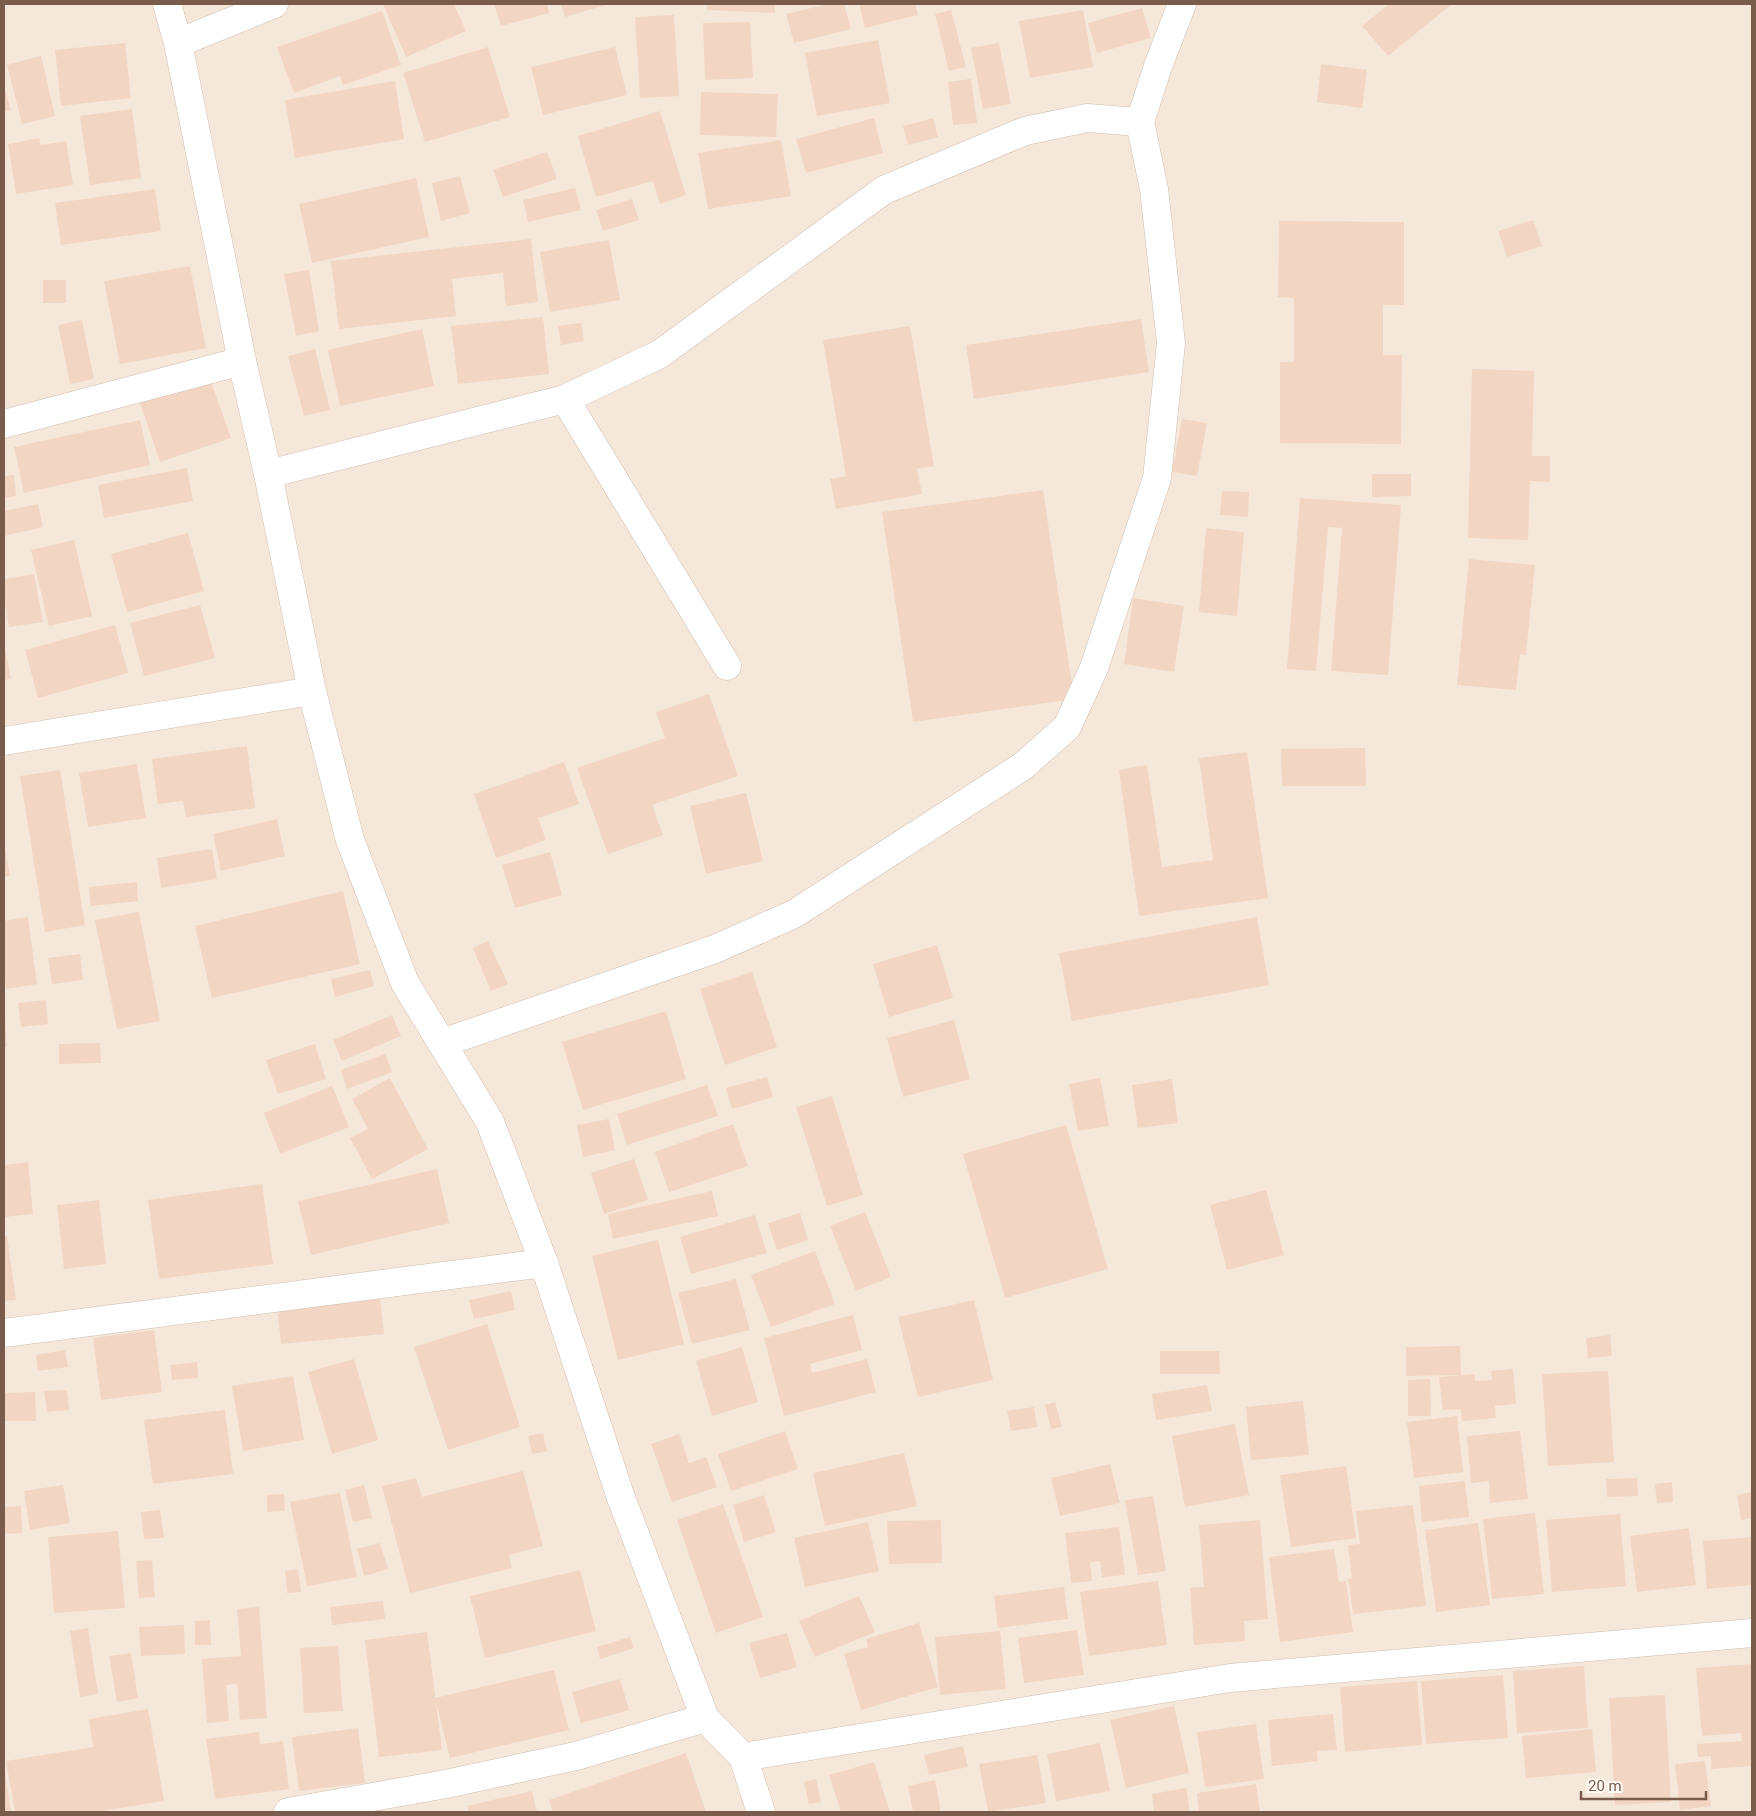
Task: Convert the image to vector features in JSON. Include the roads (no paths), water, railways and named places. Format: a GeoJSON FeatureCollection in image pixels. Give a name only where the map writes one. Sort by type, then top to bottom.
{"type":"FeatureCollection","features":[{"type":"Feature","properties":{"kind":"street"},"geometry":{"type":"LineString","coordinates":[[167,4],[178,43],[242,361],[268,474],[312,691],[350,840],[405,983],[490,1122],[544,1263],[620,1495],[705,1718],[743,1758],[761,1812]]}},
{"type":"Feature","properties":{"kind":"street"},"geometry":{"type":"LineString","coordinates":[[178,43],[274,4]]}},
{"type":"Feature","properties":{"kind":"street"},"geometry":{"type":"LineString","coordinates":[[442,1043],[715,949],[794,914],[1023,766],[1067,727],[1094,668],[1157,478],[1171,343],[1154,189],[1140,122],[1158,66],[1182,4]]}},
{"type":"Feature","properties":{"kind":"street"},"geometry":{"type":"LineString","coordinates":[[268,474],[566,398],[660,354],[884,190],[1025,131],[1087,118],[1140,122]]}},
{"type":"Feature","properties":{"kind":"street"},"geometry":{"type":"LineString","coordinates":[[4,424],[242,361]]}},
{"type":"Feature","properties":{"kind":"street"},"geometry":{"type":"LineString","coordinates":[[566,398],[727,666]]}},
{"type":"Feature","properties":{"kind":"street"},"geometry":{"type":"LineString","coordinates":[[4,742],[312,691]]}},
{"type":"Feature","properties":{"kind":"street"},"geometry":{"type":"LineString","coordinates":[[4,1333],[544,1263]]}},
{"type":"Feature","properties":{"kind":"street"},"geometry":{"type":"LineString","coordinates":[[743,1758],[1230,1678],[1752,1633]]}},
{"type":"Feature","properties":{"kind":"street"},"geometry":{"type":"LineString","coordinates":[[288,1812],[446,1784],[576,1756],[705,1718]]}}]}
